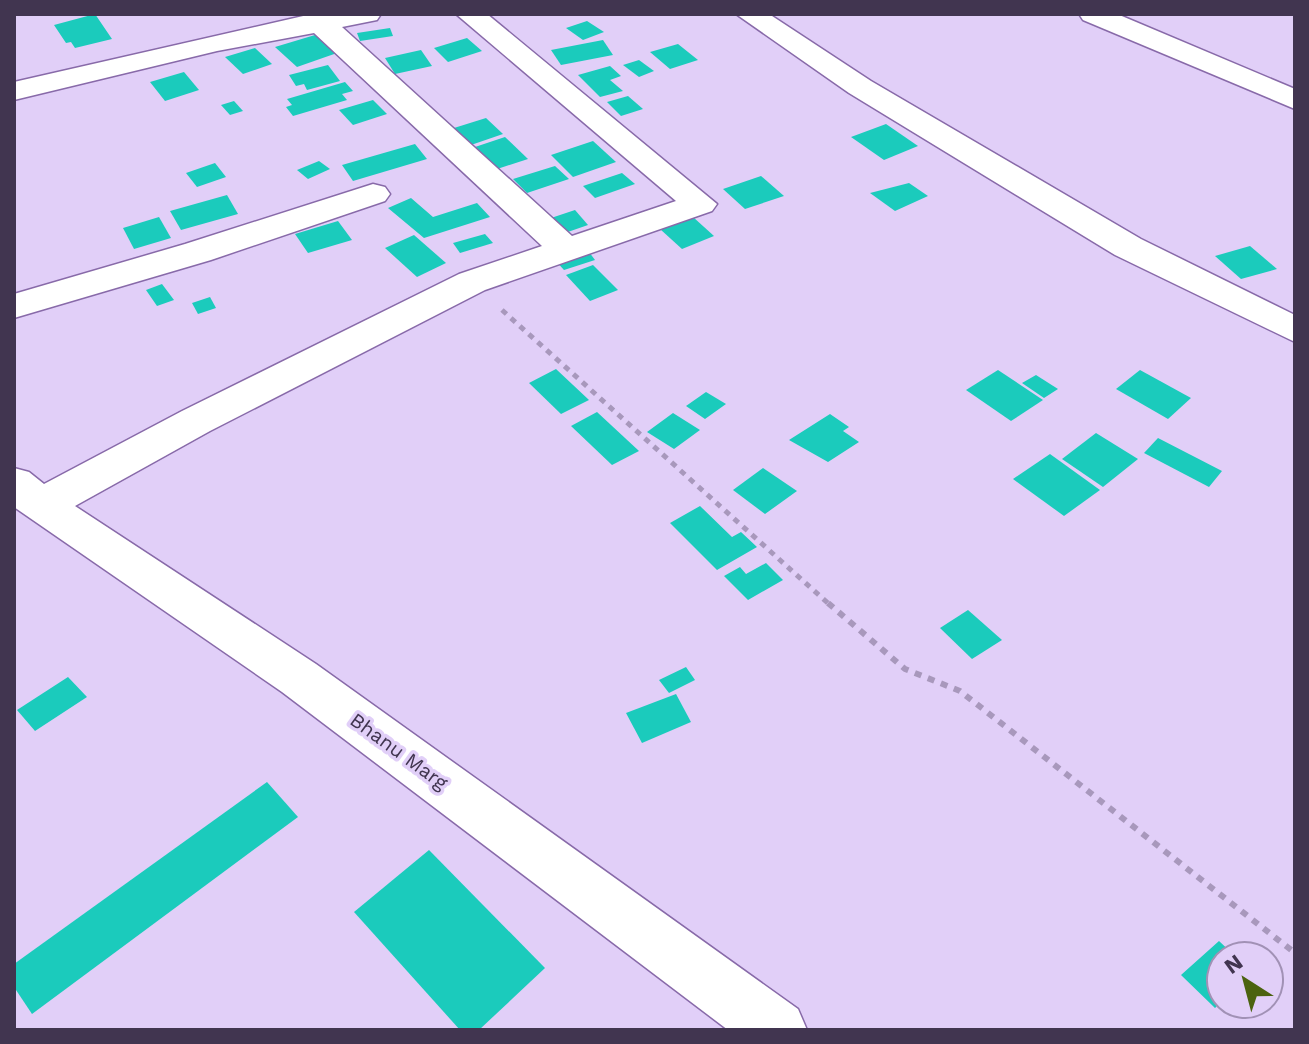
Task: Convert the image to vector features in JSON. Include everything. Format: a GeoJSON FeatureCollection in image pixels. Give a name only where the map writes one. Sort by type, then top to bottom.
{"type":"FeatureCollection","features":[{"type":"Feature","properties":{"kind":"street"},"geometry":{"type":"LineString","coordinates":[[14,91],[318,21],[367,14]]}},
{"type":"Feature","properties":{"kind":"street"},"geometry":{"type":"LineString","coordinates":[[27,494],[196,421],[472,282],[700,204],[470,14]]}},
{"type":"Feature","properties":{"kind":"street"},"geometry":{"type":"LineString","coordinates":[[750,14],[860,87],[1128,247],[1295,330]]}},
{"type":"Feature","properties":{"kind":"street"},"geometry":{"type":"LineString","coordinates":[[1093,14],[1295,100]]}},
{"type":"Feature","properties":{"kind":"street"},"geometry":{"type":"LineString","coordinates":[[318,21],[566,249]]}},
{"type":"Feature","properties":{"kind":"street"},"geometry":{"type":"LineString","coordinates":[[14,306],[198,252],[373,194]]}},
{"type":"Feature","properties":{"kind":"street","name":"Bhanu Marg"},"geometry":{"type":"LineString","coordinates":[[27,494],[299,678],[777,1030]]}},
{"type":"Feature","properties":{"kind":"path"},"geometry":{"type":"LineString","coordinates":[[472,282],[905,669],[960,691],[1295,953]]}},
{"type":"Feature","properties":{"kind":"building"},"geometry":{"type":"Polygon","coordinates":[[[95,14],[112,39],[75,48],[71,42],[66,43],[54,25],[95,14]]]}},
{"type":"Feature","properties":{"kind":"building"},"geometry":{"type":"Polygon","coordinates":[[[587,21],[604,32],[583,40],[566,28],[587,21]]]}},
{"type":"Feature","properties":{"kind":"building"},"geometry":{"type":"Polygon","coordinates":[[[390,28],[393,36],[360,41],[357,33],[390,28]]]}},
{"type":"Feature","properties":{"kind":"building"},"geometry":{"type":"Polygon","coordinates":[[[315,35],[337,53],[297,67],[275,47],[315,35]]]}},
{"type":"Feature","properties":{"kind":"building"},"geometry":{"type":"Polygon","coordinates":[[[467,38],[482,51],[448,62],[434,48],[467,38]]]}},
{"type":"Feature","properties":{"kind":"building"},"geometry":{"type":"Polygon","coordinates":[[[603,40],[613,55],[561,65],[551,50],[603,40]]]}},
{"type":"Feature","properties":{"kind":"building"},"geometry":{"type":"Polygon","coordinates":[[[678,44],[698,60],[670,69],[650,52],[678,44]]]}},
{"type":"Feature","properties":{"kind":"building"},"geometry":{"type":"Polygon","coordinates":[[[255,48],[272,64],[243,74],[225,57],[255,48]]]}},
{"type":"Feature","properties":{"kind":"building"},"geometry":{"type":"Polygon","coordinates":[[[421,50],[432,66],[395,74],[385,58],[421,50]]]}},
{"type":"Feature","properties":{"kind":"building"},"geometry":{"type":"Polygon","coordinates":[[[639,60],[654,71],[639,77],[623,65],[639,60]]]}},
{"type":"Feature","properties":{"kind":"building"},"geometry":{"type":"Polygon","coordinates":[[[328,65],[340,81],[307,90],[304,84],[296,86],[289,75],[328,65]]]}},
{"type":"Feature","properties":{"kind":"building"},"geometry":{"type":"Polygon","coordinates":[[[610,66],[621,76],[610,80],[623,91],[600,97],[578,75],[610,66]]]}},
{"type":"Feature","properties":{"kind":"building"},"geometry":{"type":"Polygon","coordinates":[[[184,72],[199,90],[165,101],[150,82],[184,72]]]}},
{"type":"Feature","properties":{"kind":"building"},"geometry":{"type":"Polygon","coordinates":[[[345,82],[353,91],[342,94],[347,100],[293,116],[286,107],[292,105],[287,99],[345,82]]]}},
{"type":"Feature","properties":{"kind":"building"},"geometry":{"type":"Polygon","coordinates":[[[628,96],[643,109],[621,116],[607,102],[628,96]]]}},
{"type":"Feature","properties":{"kind":"building"},"geometry":{"type":"Polygon","coordinates":[[[373,100],[387,114],[353,125],[339,110],[373,100]]]}},
{"type":"Feature","properties":{"kind":"building"},"geometry":{"type":"Polygon","coordinates":[[[234,101],[243,111],[230,115],[221,105],[234,101]]]}},
{"type":"Feature","properties":{"kind":"building"},"geometry":{"type":"Polygon","coordinates":[[[486,118],[503,134],[471,145],[454,128],[486,118]]]}},
{"type":"Feature","properties":{"kind":"building"},"geometry":{"type":"Polygon","coordinates":[[[886,124],[918,146],[884,160],[851,137],[886,124]]]}},
{"type":"Feature","properties":{"kind":"building"},"geometry":{"type":"Polygon","coordinates":[[[505,137],[528,159],[491,171],[469,149],[505,137]]]}},
{"type":"Feature","properties":{"kind":"building"},"geometry":{"type":"Polygon","coordinates":[[[593,141],[616,162],[573,177],[551,155],[593,141]]]}},
{"type":"Feature","properties":{"kind":"building"},"geometry":{"type":"Polygon","coordinates":[[[415,144],[427,159],[353,181],[342,165],[415,144]]]}},
{"type":"Feature","properties":{"kind":"building"},"geometry":{"type":"Polygon","coordinates":[[[319,161],[330,169],[308,179],[297,170],[319,161]]]}},
{"type":"Feature","properties":{"kind":"building"},"geometry":{"type":"Polygon","coordinates":[[[215,163],[226,177],[197,187],[186,173],[215,163]]]}},
{"type":"Feature","properties":{"kind":"building"},"geometry":{"type":"Polygon","coordinates":[[[555,166],[569,179],[527,193],[513,179],[555,166]]]}},
{"type":"Feature","properties":{"kind":"building"},"geometry":{"type":"Polygon","coordinates":[[[622,173],[635,184],[595,198],[583,186],[622,173]]]}},
{"type":"Feature","properties":{"kind":"building"},"geometry":{"type":"Polygon","coordinates":[[[761,176],[784,196],[745,209],[723,189],[761,176]]]}},
{"type":"Feature","properties":{"kind":"building"},"geometry":{"type":"Polygon","coordinates":[[[909,183],[928,196],[895,211],[870,193],[909,183]]]}},
{"type":"Feature","properties":{"kind":"building"},"geometry":{"type":"Polygon","coordinates":[[[227,195],[238,214],[181,230],[170,211],[227,195]]]}},
{"type":"Feature","properties":{"kind":"building"},"geometry":{"type":"Polygon","coordinates":[[[411,198],[433,217],[477,203],[490,217],[424,238],[388,208],[411,198]]]}},
{"type":"Feature","properties":{"kind":"building"},"geometry":{"type":"Polygon","coordinates":[[[575,210],[588,225],[562,234],[548,219],[575,210]]]}},
{"type":"Feature","properties":{"kind":"building"},"geometry":{"type":"Polygon","coordinates":[[[159,217],[171,238],[134,249],[123,228],[159,217]]]}},
{"type":"Feature","properties":{"kind":"building"},"geometry":{"type":"Polygon","coordinates":[[[693,217],[714,236],[682,249],[660,229],[693,217]]]}},
{"type":"Feature","properties":{"kind":"building"},"geometry":{"type":"Polygon","coordinates":[[[338,221],[352,240],[308,253],[295,234],[338,221]]]}},
{"type":"Feature","properties":{"kind":"building"},"geometry":{"type":"Polygon","coordinates":[[[485,234],[493,243],[460,253],[453,243],[485,234]]]}},
{"type":"Feature","properties":{"kind":"building"},"geometry":{"type":"Polygon","coordinates":[[[414,235],[446,263],[417,277],[385,248],[414,235]]]}},
{"type":"Feature","properties":{"kind":"building"},"geometry":{"type":"Polygon","coordinates":[[[1250,246],[1277,269],[1241,279],[1215,256],[1250,246]]]}},
{"type":"Feature","properties":{"kind":"building"},"geometry":{"type":"Polygon","coordinates":[[[586,248],[595,260],[564,270],[554,259],[586,248]]]}},
{"type":"Feature","properties":{"kind":"building"},"geometry":{"type":"Polygon","coordinates":[[[593,265],[618,290],[590,301],[566,275],[593,265]]]}},
{"type":"Feature","properties":{"kind":"building"},"geometry":{"type":"Polygon","coordinates":[[[162,284],[174,300],[157,306],[146,290],[162,284]]]}},
{"type":"Feature","properties":{"kind":"building"},"geometry":{"type":"Polygon","coordinates":[[[210,297],[216,308],[198,314],[192,303],[210,297]]]}},
{"type":"Feature","properties":{"kind":"building"},"geometry":{"type":"Polygon","coordinates":[[[556,369],[589,400],[561,414],[529,383],[556,369]]]}},
{"type":"Feature","properties":{"kind":"building"},"geometry":{"type":"Polygon","coordinates":[[[998,370],[1043,400],[1011,421],[966,390],[998,370]]]}},
{"type":"Feature","properties":{"kind":"building"},"geometry":{"type":"Polygon","coordinates":[[[1140,370],[1191,398],[1168,419],[1116,389],[1140,370]]]}},
{"type":"Feature","properties":{"kind":"building"},"geometry":{"type":"Polygon","coordinates":[[[1036,375],[1058,389],[1044,398],[1022,383],[1036,375]]]}},
{"type":"Feature","properties":{"kind":"building"},"geometry":{"type":"Polygon","coordinates":[[[706,392],[726,404],[705,419],[686,406],[706,392]]]}},
{"type":"Feature","properties":{"kind":"building"},"geometry":{"type":"Polygon","coordinates":[[[597,412],[639,451],[612,465],[571,426],[597,412]]]}},
{"type":"Feature","properties":{"kind":"building"},"geometry":{"type":"Polygon","coordinates":[[[673,413],[700,430],[674,449],[647,432],[673,413]]]}},
{"type":"Feature","properties":{"kind":"building"},"geometry":{"type":"Polygon","coordinates":[[[830,414],[849,427],[843,431],[859,442],[828,462],[789,440],[830,414]]]}},
{"type":"Feature","properties":{"kind":"building"},"geometry":{"type":"Polygon","coordinates":[[[1096,433],[1138,459],[1103,487],[1062,459],[1096,433]]]}},
{"type":"Feature","properties":{"kind":"building"},"geometry":{"type":"Polygon","coordinates":[[[1158,438],[1222,471],[1209,487],[1144,453],[1158,438]]]}},
{"type":"Feature","properties":{"kind":"building"},"geometry":{"type":"Polygon","coordinates":[[[1050,454],[1100,490],[1064,516],[1013,479],[1050,454]]]}},
{"type":"Feature","properties":{"kind":"building"},"geometry":{"type":"Polygon","coordinates":[[[763,468],[797,491],[765,514],[733,490],[763,468]]]}},
{"type":"Feature","properties":{"kind":"building"},"geometry":{"type":"Polygon","coordinates":[[[700,506],[732,537],[741,532],[757,547],[717,570],[670,523],[700,506]]]}},
{"type":"Feature","properties":{"kind":"building"},"geometry":{"type":"Polygon","coordinates":[[[766,563],[783,580],[748,600],[724,576],[740,567],[746,574],[766,563]]]}},
{"type":"Feature","properties":{"kind":"building"},"geometry":{"type":"Polygon","coordinates":[[[968,610],[1002,640],[972,659],[940,628],[968,610]]]}},
{"type":"Feature","properties":{"kind":"building"},"geometry":{"type":"Polygon","coordinates":[[[686,667],[695,680],[669,693],[659,680],[686,667]]]}},
{"type":"Feature","properties":{"kind":"building"},"geometry":{"type":"Polygon","coordinates":[[[68,677],[87,697],[35,731],[17,710],[68,677]]]}},
{"type":"Feature","properties":{"kind":"building"},"geometry":{"type":"Polygon","coordinates":[[[676,694],[691,722],[642,743],[626,713],[676,694]]]}},
{"type":"Feature","properties":{"kind":"building"},"geometry":{"type":"Polygon","coordinates":[[[267,782],[298,817],[32,1014],[14,987],[14,964],[267,782]]]}},
{"type":"Feature","properties":{"kind":"building"},"geometry":{"type":"Polygon","coordinates":[[[429,850],[545,968],[479,1030],[460,1030],[354,912],[429,850]]]}},
{"type":"Feature","properties":{"kind":"building"},"geometry":{"type":"Polygon","coordinates":[[[1205,954],[1205,998],[1181,975],[1205,954]]]}}]}
